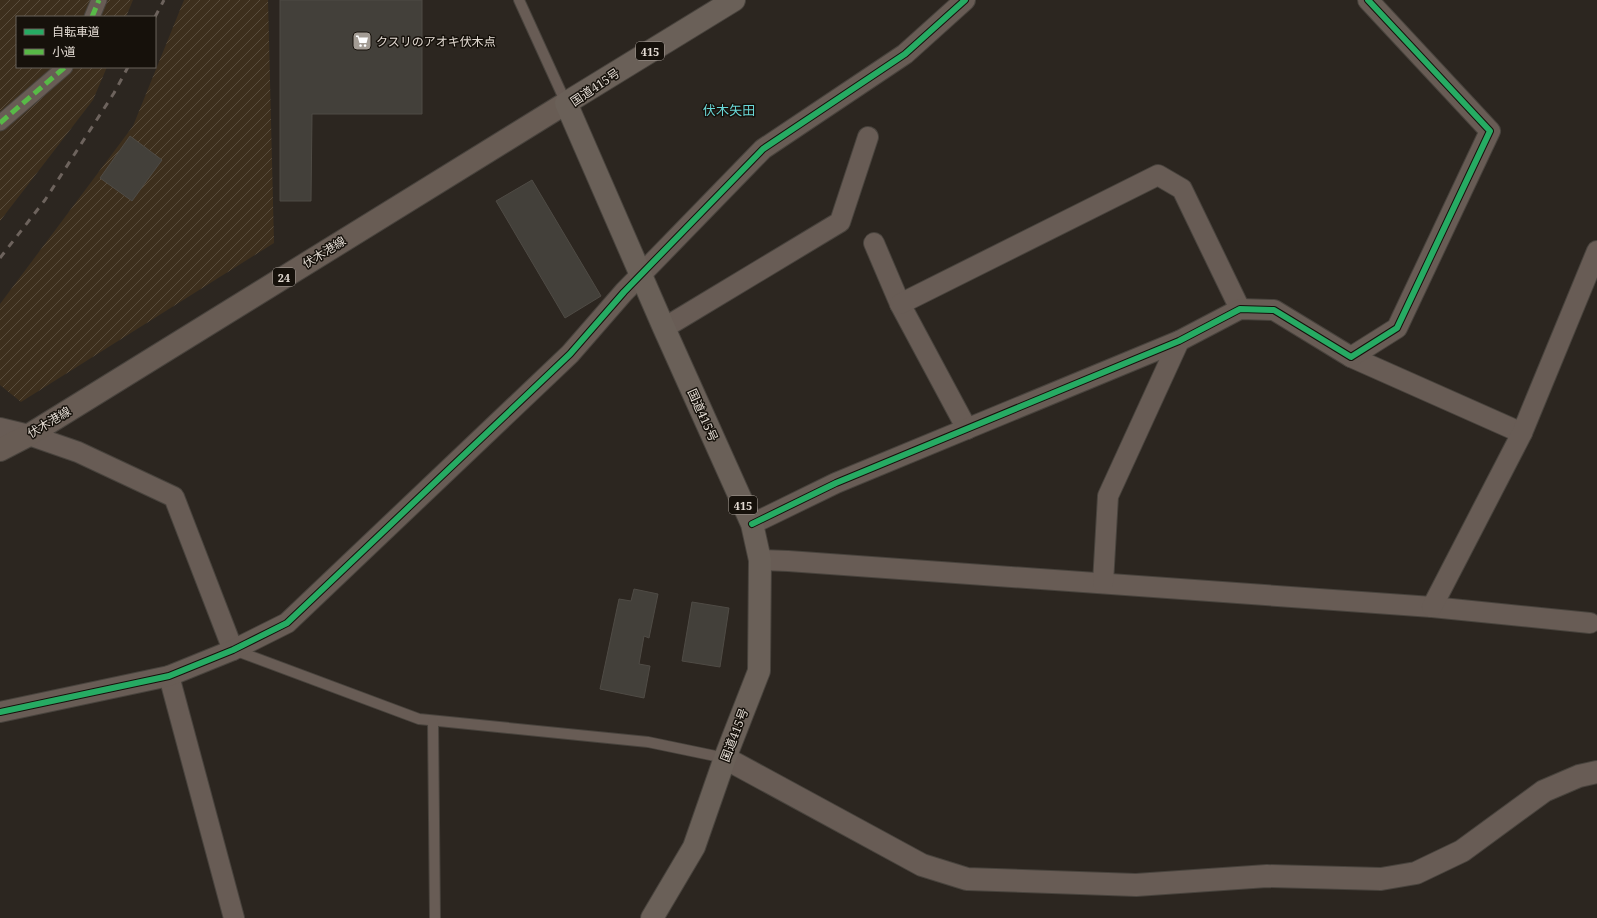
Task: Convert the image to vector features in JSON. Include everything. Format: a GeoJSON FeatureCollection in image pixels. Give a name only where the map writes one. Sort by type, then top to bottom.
{"type":"FeatureCollection","features":[{"type":"Feature","properties":{"kind":"highway","name":"国道415号"},"geometry":{"type":"LineString","coordinates":[[652,918],[694,847],[725,758],[759,672],[760,560],[752,524],[664,328],[566,103],[734,0]]}},
{"type":"Feature","properties":{"kind":"main road","name":"伏木港線"},"geometry":{"type":"LineString","coordinates":[[0,450],[29,434],[566,103]]}},
{"type":"Feature","properties":{"kind":"street"},"geometry":{"type":"LineString","coordinates":[[92,16],[99,0]]}},
{"type":"Feature","properties":{"kind":"street"},"geometry":{"type":"LineString","coordinates":[[0,712],[169,676],[233,650],[287,623],[570,354],[641,274],[763,149],[905,54],[965,0]]}},
{"type":"Feature","properties":{"kind":"street"},"geometry":{"type":"LineString","coordinates":[[1351,357],[1397,328],[1490,131],[1368,0]]}},
{"type":"Feature","properties":{"kind":"street"},"geometry":{"type":"LineString","coordinates":[[0,122],[64,68]]}},
{"type":"Feature","properties":{"kind":"street"},"geometry":{"type":"LineString","coordinates":[[664,328],[840,222],[868,137]]}},
{"type":"Feature","properties":{"kind":"street"},"geometry":{"type":"LineString","coordinates":[[900,304],[1158,175],[1182,190],[1240,309]]}},
{"type":"Feature","properties":{"kind":"street"},"geometry":{"type":"LineString","coordinates":[[874,243],[900,304],[967,429]]}},
{"type":"Feature","properties":{"kind":"street"},"geometry":{"type":"LineString","coordinates":[[1432,607],[1522,433],[1597,250]]}},
{"type":"Feature","properties":{"kind":"street"},"geometry":{"type":"LineString","coordinates":[[752,524],[836,483],[1179,341],[1240,309],[1274,310],[1351,357],[1522,433]]}},
{"type":"Feature","properties":{"kind":"street"},"geometry":{"type":"LineString","coordinates":[[1103,583],[1108,496],[1179,341]]}},
{"type":"Feature","properties":{"kind":"street"},"geometry":{"type":"LineString","coordinates":[[0,428],[29,434],[78,452],[174,497],[233,650]]}},
{"type":"Feature","properties":{"kind":"street"},"geometry":{"type":"LineString","coordinates":[[760,560],[796,561],[1432,607],[1590,623]]}},
{"type":"Feature","properties":{"kind":"street"},"geometry":{"type":"LineString","coordinates":[[169,676],[234,918]]}},
{"type":"Feature","properties":{"kind":"street"},"geometry":{"type":"LineString","coordinates":[[725,758],[922,865],[966,879],[1136,885],[1267,876],[1381,879],[1416,873],[1462,851],[1544,791],[1579,776],[1597,772]]}},
{"type":"Feature","properties":{"kind":"lane"},"geometry":{"type":"LineString","coordinates":[[519,0],[566,103]]}},
{"type":"Feature","properties":{"kind":"lane"},"geometry":{"type":"LineString","coordinates":[[233,650],[419,719],[648,742],[725,758]]}},
{"type":"Feature","properties":{"kind":"lane"},"geometry":{"type":"LineString","coordinates":[[433,721],[435,918]]}},
{"type":"Feature","properties":{"kind":"shaded area"},"geometry":{"type":"Polygon","coordinates":[[[0,0],[133,0],[126,16],[16,16],[16,68],[107,68],[93,100],[0,221],[0,0]]]}},
{"type":"Feature","properties":{"kind":"shaded area"},"geometry":{"type":"Polygon","coordinates":[[[184,0],[268,0],[274,243],[21,402],[0,385],[0,304],[133,126],[184,0]]]}},
{"type":"Feature","properties":{"kind":"building"},"geometry":{"type":"Polygon","coordinates":[[[280,0],[422,0],[422,114],[312,114],[311,201],[280,201],[280,0]]]}},
{"type":"Feature","properties":{"kind":"building"},"geometry":{"type":"Polygon","coordinates":[[[130,136],[162,160],[132,201],[100,178],[130,136]]]}},
{"type":"Feature","properties":{"kind":"building"},"geometry":{"type":"Polygon","coordinates":[[[532,180],[601,296],[565,318],[496,201],[532,180]]]}},
{"type":"Feature","properties":{"kind":"building"},"geometry":{"type":"Polygon","coordinates":[[[634,589],[658,594],[649,638],[644,636],[639,664],[650,666],[644,698],[600,689],[619,599],[631,601],[634,589]]]}},
{"type":"Feature","properties":{"kind":"building"},"geometry":{"type":"Polygon","coordinates":[[[692,602],[729,608],[720,667],[682,661],[692,602]]]}},
{"type":"Feature","properties":{"kind":"railway"},"geometry":{"type":"LineString","coordinates":[[156,16],[164,0]]}},
{"type":"Feature","properties":{"kind":"railway"},"geometry":{"type":"LineString","coordinates":[[0,258],[45,200],[114,93],[127,68]]}},
{"type":"Feature","properties":{"kind":"marked path"},"geometry":{"type":"LineString","coordinates":[[92,16],[99,0]]}},
{"type":"Feature","properties":{"kind":"marked path"},"geometry":{"type":"LineString","coordinates":[[0,123],[64,68]]}},
{"type":"Feature","properties":{"kind":"cycle path"},"geometry":{"type":"LineString","coordinates":[[0,712],[169,676],[233,650],[287,623],[570,354],[624,292],[763,149],[905,54],[965,0]]}},
{"type":"Feature","properties":{"kind":"cycle path"},"geometry":{"type":"LineString","coordinates":[[752,524],[836,483],[1179,341],[1240,309],[1274,310],[1351,357],[1397,328],[1490,131],[1368,0]]}},
{"type":"Feature","properties":{"kind":"place","name":"クスリのアオキ伏木点"},"geometry":{"type":"Point","coordinates":[362,41]}},
{"type":"Feature","properties":{"kind":"district","name":"伏木矢田"},"geometry":{"type":"Point","coordinates":[729,110]}}]}
